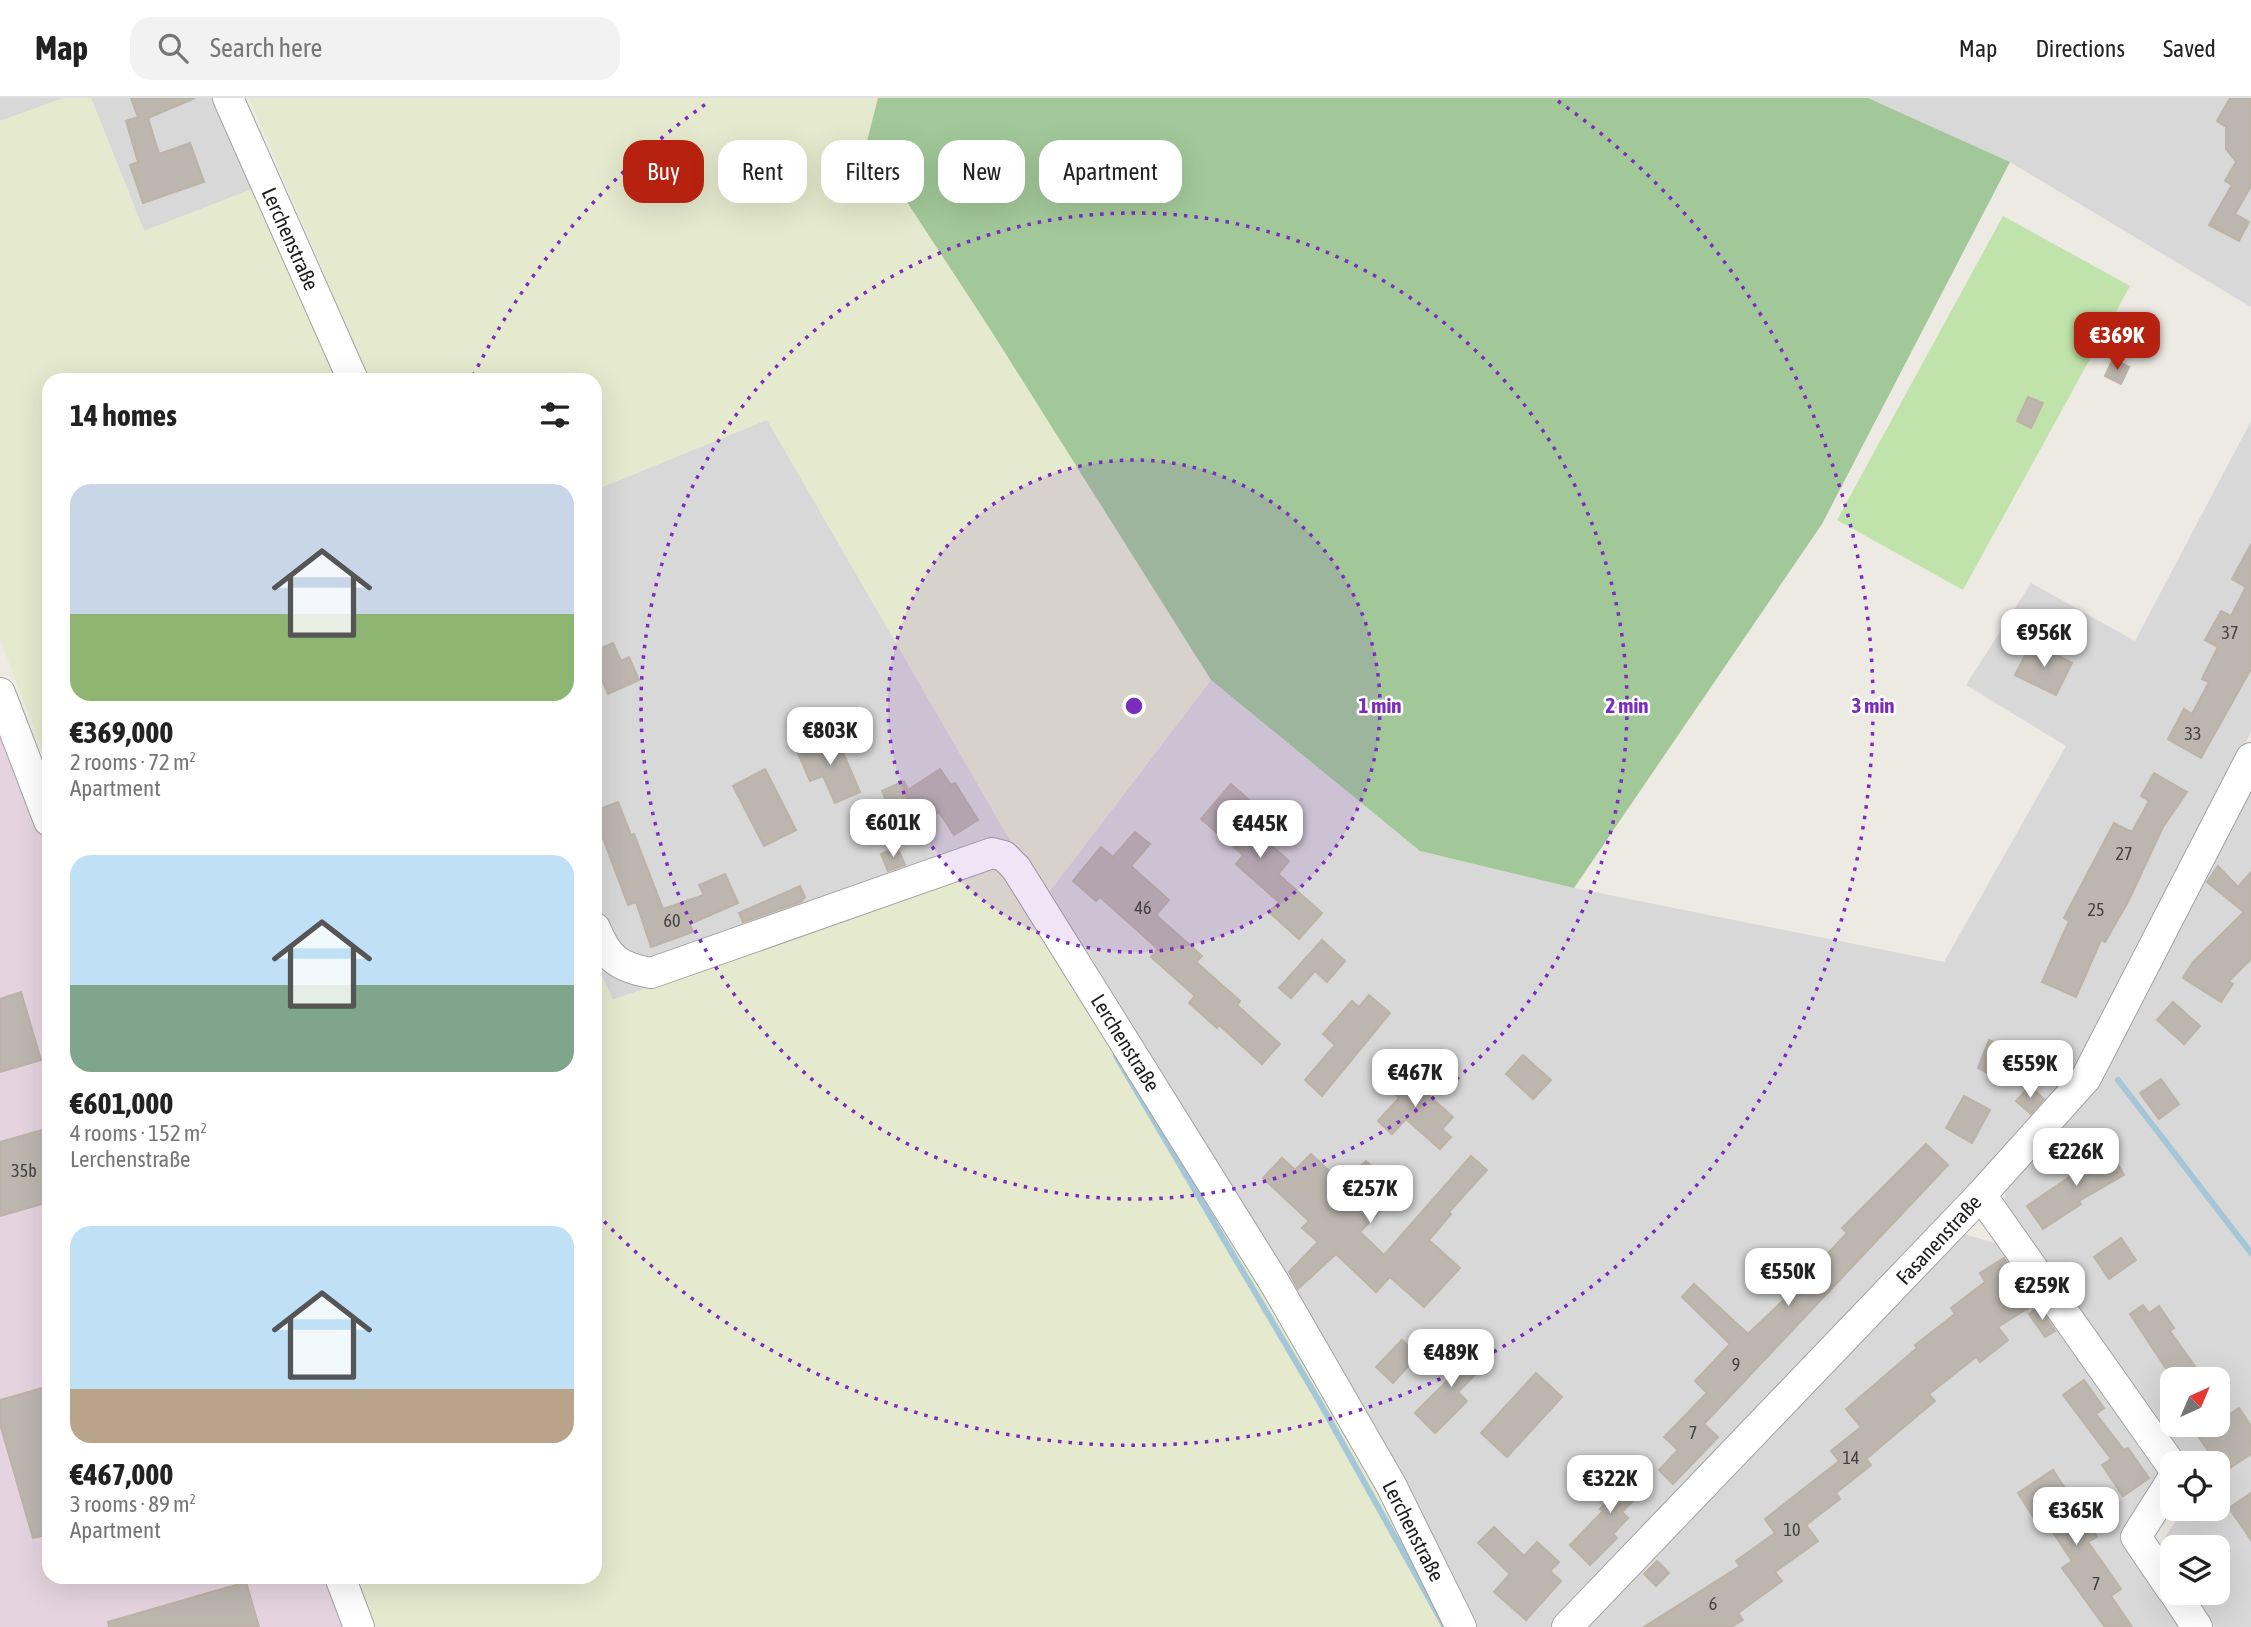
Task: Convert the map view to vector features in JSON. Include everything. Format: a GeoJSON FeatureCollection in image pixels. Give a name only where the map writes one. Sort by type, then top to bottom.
{"type":"FeatureCollection","features":[{"type":"Feature","properties":{"kind":"street","name":"Lerchenstraße"},"geometry":{"type":"LineString","coordinates":[[228,98],[350,373]]}},
{"type":"Feature","properties":{"kind":"street"},"geometry":{"type":"LineString","coordinates":[[0,693],[42,803]]}},
{"type":"Feature","properties":{"kind":"street","name":"Fasanenstraße"},"geometry":{"type":"LineString","coordinates":[[1567,1627],[1981,1195],[2086,1078],[2251,758]]}},
{"type":"Feature","properties":{"kind":"street","name":"Lerchenstraße"},"geometry":{"type":"LineString","coordinates":[[602,944],[624,968],[651,973],[992,853],[1004,856],[1016,868],[1274,1282],[1391,1485],[1461,1627]]}},
{"type":"Feature","properties":{"kind":"street"},"geometry":{"type":"LineString","coordinates":[[1981,1195],[2161,1451]]}},
{"type":"Feature","properties":{"kind":"street"},"geometry":{"type":"LineString","coordinates":[[2160,1499],[2136,1537],[2160,1572]]}},
{"type":"Feature","properties":{"kind":"street"},"geometry":{"type":"LineString","coordinates":[[343,1584],[359,1627]]}},
{"type":"Feature","properties":{"kind":"street"},"geometry":{"type":"LineString","coordinates":[[2182,1605],[2197,1627]]}},
{"type":"Feature","properties":{"kind":"shaded area"},"geometry":{"type":"Polygon","coordinates":[[[0,98],[64,98],[0,121],[0,98]]]}},
{"type":"Feature","properties":{"kind":"shaded area"},"geometry":{"type":"Polygon","coordinates":[[[91,98],[219,98],[258,187],[144,231],[91,98]]]}},
{"type":"Feature","properties":{"kind":"shaded area"},"geometry":{"type":"Polygon","coordinates":[[[1868,98],[2251,98],[2251,307],[2010,162],[1868,98]]]}},
{"type":"Feature","properties":{"kind":"shaded area"},"geometry":{"type":"Polygon","coordinates":[[[767,419],[1022,861],[612,1000],[602,976],[602,487],[767,419]]]}},
{"type":"Feature","properties":{"kind":"shaded area"},"geometry":{"type":"Polygon","coordinates":[[[2251,421],[2251,732],[2078,1071],[1553,1627],[1472,1627],[1043,900],[1211,680],[1420,851],[1574,888],[1944,962],[2066,746],[1966,685],[2031,583],[2135,641],[2251,421]]]}},
{"type":"Feature","properties":{"kind":"shaded area"},"geometry":{"type":"Polygon","coordinates":[[[0,721],[42,830],[42,1584],[335,1584],[352,1627],[0,1627],[0,721]]]}},
{"type":"Feature","properties":{"kind":"shaded area"},"geometry":{"type":"Polygon","coordinates":[[[2251,787],[2251,1627],[2215,1627],[2200,1605],[2230,1605],[2230,1535],[2166,1535],[2176,1521],[2230,1521],[2230,1451],[2176,1451],[2166,1437],[2230,1437],[2230,1367],[2160,1367],[2160,1429],[2004,1206],[2006,1188],[2251,787]]]}},
{"type":"Feature","properties":{"kind":"shaded area"},"geometry":{"type":"Polygon","coordinates":[[[1964,1234],[2002,1245],[2160,1465],[2160,1477],[2122,1536],[2160,1590],[2160,1605],[2171,1605],[2186,1627],[1585,1627],[1964,1234]]]}},
{"type":"Feature","properties":{"kind":"green space"},"geometry":{"type":"Polygon","coordinates":[[[64,98],[91,98],[144,231],[258,187],[337,373],[42,373],[42,750],[0,639],[0,121],[64,98]]]}},
{"type":"Feature","properties":{"kind":"green space"},"geometry":{"type":"Polygon","coordinates":[[[249,98],[878,98],[867,140],[821,140],[821,203],[908,203],[1211,680],[1043,900],[1275,1288],[1452,1627],[376,1627],[360,1584],[602,1584],[602,976],[613,1000],[1022,861],[767,420],[602,487],[602,373],[367,373],[249,98]]]}},
{"type":"Feature","properties":{"kind":"green space"},"geometry":{"type":"Polygon","coordinates":[[[878,98],[1868,98],[2010,162],[1822,524],[1574,888],[1420,851],[1211,680],[908,203],[924,203],[924,140],[867,140],[878,98]]]}},
{"type":"Feature","properties":{"kind":"green space"},"geometry":{"type":"Polygon","coordinates":[[[2003,216],[2130,286],[1963,590],[1837,520],[2003,216]]]}},
{"type":"Feature","properties":{"kind":"building"},"geometry":{"type":"Polygon","coordinates":[[[131,98],[195,98],[148,118],[159,154],[190,143],[204,182],[143,203],[130,165],[138,162],[126,121],[138,117],[131,98]]]}},
{"type":"Feature","properties":{"kind":"building"},"geometry":{"type":"Polygon","coordinates":[[[2230,98],[2251,98],[2251,186],[2235,214],[2249,222],[2239,241],[2209,225],[2232,185],[2225,181],[2236,162],[2226,149],[2226,127],[2217,121],[2230,98]]]}},
{"type":"Feature","properties":{"kind":"building"},"geometry":{"type":"Polygon","coordinates":[[[2113,359],[2129,367],[2121,384],[2105,376],[2113,359]]]}},
{"type":"Feature","properties":{"kind":"building"},"geometry":{"type":"Polygon","coordinates":[[[2028,397],[2043,403],[2031,428],[2017,421],[2028,397]]]}},
{"type":"Feature","properties":{"kind":"building"},"geometry":{"type":"Polygon","coordinates":[[[2251,544],[2251,669],[2201,758],[2168,739],[2184,709],[2192,714],[2209,682],[2202,679],[2218,647],[2205,640],[2221,611],[2231,616],[2246,587],[2232,579],[2251,544]]]}},
{"type":"Feature","properties":{"kind":"building"},"geometry":{"type":"Polygon","coordinates":[[[2032,642],[2072,663],[2056,695],[2015,675],[2032,642]]]}},
{"type":"Feature","properties":{"kind":"building"},"geometry":{"type":"Polygon","coordinates":[[[613,643],[621,661],[629,657],[639,680],[608,694],[602,680],[602,648],[613,643]]]}},
{"type":"Feature","properties":{"kind":"building"},"geometry":{"type":"Polygon","coordinates":[[[835,734],[860,792],[835,803],[823,776],[810,781],[797,751],[835,734]]]}},
{"type":"Feature","properties":{"kind":"building"},"geometry":{"type":"Polygon","coordinates":[[[765,769],[796,830],[764,846],[733,786],[765,769]]]}},
{"type":"Feature","properties":{"kind":"building"},"geometry":{"type":"Polygon","coordinates":[[[940,769],[951,785],[955,783],[978,820],[954,835],[939,812],[899,829],[882,791],[904,781],[908,790],[940,769]]]}},
{"type":"Feature","properties":{"kind":"building"},"geometry":{"type":"Polygon","coordinates":[[[2154,773],[2187,792],[2163,827],[2128,902],[2105,942],[2101,940],[2076,997],[2042,982],[2069,921],[2064,918],[2114,823],[2132,832],[2149,801],[2141,796],[2154,773]]]}},
{"type":"Feature","properties":{"kind":"building"},"geometry":{"type":"Polygon","coordinates":[[[1231,784],[1255,805],[1243,820],[1289,861],[1278,874],[1322,913],[1299,939],[1269,912],[1279,902],[1236,864],[1243,855],[1201,819],[1231,784]]]}},
{"type":"Feature","properties":{"kind":"building"},"geometry":{"type":"Polygon","coordinates":[[[618,802],[631,835],[634,834],[663,909],[704,895],[699,885],[725,874],[738,903],[690,924],[693,932],[651,947],[636,902],[628,905],[602,838],[602,808],[618,802]]]}},
{"type":"Feature","properties":{"kind":"building"},"geometry":{"type":"Polygon","coordinates":[[[1135,832],[1150,844],[1131,866],[1169,900],[1156,915],[1202,956],[1196,962],[1240,1001],[1237,1005],[1280,1044],[1262,1064],[1219,1025],[1217,1028],[1189,1003],[1195,996],[1151,957],[1158,949],[1100,897],[1096,901],[1073,881],[1101,847],[1113,857],[1135,832]]]}},
{"type":"Feature","properties":{"kind":"building"},"geometry":{"type":"Polygon","coordinates":[[[897,847],[905,865],[888,871],[881,854],[897,847]]]}},
{"type":"Feature","properties":{"kind":"building"},"geometry":{"type":"Polygon","coordinates":[[[2218,866],[2238,887],[2251,872],[2251,959],[2229,981],[2233,984],[2221,1002],[2183,978],[2193,962],[2244,912],[2207,882],[2218,866]]]}},
{"type":"Feature","properties":{"kind":"building"},"geometry":{"type":"Polygon","coordinates":[[[800,886],[805,897],[801,902],[743,922],[739,913],[800,886]]]}},
{"type":"Feature","properties":{"kind":"building"},"geometry":{"type":"Polygon","coordinates":[[[1322,940],[1345,961],[1327,982],[1315,971],[1291,998],[1279,988],[1322,940]]]}},
{"type":"Feature","properties":{"kind":"building"},"geometry":{"type":"Polygon","coordinates":[[[21,992],[41,1060],[0,1072],[0,999],[21,992]]]}},
{"type":"Feature","properties":{"kind":"building"},"geometry":{"type":"Polygon","coordinates":[[[1369,995],[1390,1013],[1322,1096],[1305,1080],[1335,1045],[1323,1034],[1352,1001],[1359,1007],[1369,995]]]}},
{"type":"Feature","properties":{"kind":"building"},"geometry":{"type":"Polygon","coordinates":[[[2173,1002],[2200,1026],[2184,1044],[2157,1020],[2173,1002]]]}},
{"type":"Feature","properties":{"kind":"building"},"geometry":{"type":"Polygon","coordinates":[[[1989,1040],[2025,1059],[2011,1085],[1978,1068],[1989,1040]]]}},
{"type":"Feature","properties":{"kind":"building"},"geometry":{"type":"Polygon","coordinates":[[[1523,1055],[1551,1080],[1533,1099],[1506,1074],[1523,1055]]]}},
{"type":"Feature","properties":{"kind":"building"},"geometry":{"type":"Polygon","coordinates":[[[1396,1066],[1453,1117],[1442,1129],[1451,1137],[1440,1149],[1406,1119],[1392,1134],[1378,1121],[1399,1098],[1382,1082],[1396,1066]]]}},
{"type":"Feature","properties":{"kind":"building"},"geometry":{"type":"Polygon","coordinates":[[[2161,1079],[2179,1104],[2159,1119],[2140,1093],[2161,1079]]]}},
{"type":"Feature","properties":{"kind":"building"},"geometry":{"type":"Polygon","coordinates":[[[2030,1086],[2044,1099],[2031,1114],[2016,1101],[2030,1086]]]}},
{"type":"Feature","properties":{"kind":"building"},"geometry":{"type":"Polygon","coordinates":[[[1964,1096],[1990,1110],[1972,1143],[1946,1128],[1964,1096]]]}},
{"type":"Feature","properties":{"kind":"building"},"geometry":{"type":"Polygon","coordinates":[[[42,1130],[42,1204],[0,1216],[0,1142],[42,1130]]]}},
{"type":"Feature","properties":{"kind":"building"},"geometry":{"type":"Polygon","coordinates":[[[1926,1144],[1948,1165],[1704,1424],[1718,1437],[1673,1484],[1659,1470],[1678,1450],[1664,1437],[1707,1393],[1695,1381],[1730,1344],[1682,1297],[1694,1284],[1748,1334],[1847,1233],[1842,1228],[1926,1144]]]}},
{"type":"Feature","properties":{"kind":"building"},"geometry":{"type":"Polygon","coordinates":[[[2108,1147],[2124,1175],[2079,1201],[2081,1204],[2043,1229],[2027,1206],[2087,1165],[2085,1161],[2108,1147]]]}},
{"type":"Feature","properties":{"kind":"building"},"geometry":{"type":"Polygon","coordinates":[[[1311,1154],[1343,1184],[1366,1161],[1398,1192],[1360,1232],[1384,1255],[1471,1156],[1487,1170],[1449,1212],[1451,1214],[1429,1240],[1460,1268],[1424,1307],[1390,1277],[1376,1292],[1336,1254],[1298,1289],[1289,1272],[1318,1242],[1302,1228],[1309,1221],[1263,1178],[1282,1158],[1295,1170],[1311,1154]]]}},
{"type":"Feature","properties":{"kind":"building"},"geometry":{"type":"Polygon","coordinates":[[[2121,1238],[2136,1260],[2109,1279],[2094,1257],[2121,1238]]]}},
{"type":"Feature","properties":{"kind":"building"},"geometry":{"type":"Polygon","coordinates":[[[2004,1258],[2033,1305],[1998,1327],[2008,1340],[1980,1362],[1976,1357],[1929,1394],[1935,1401],[1866,1459],[1871,1465],[1836,1493],[1840,1499],[1806,1525],[1818,1541],[1775,1572],[1782,1581],[1738,1613],[1743,1620],[1731,1627],[1644,1627],[1740,1566],[1736,1561],[1775,1533],[1765,1519],[1839,1461],[1831,1451],[1861,1427],[1846,1409],[1917,1348],[1915,1345],[1955,1314],[1951,1308],[1985,1282],[1980,1273],[2004,1258]]]}},
{"type":"Feature","properties":{"kind":"building"},"geometry":{"type":"Polygon","coordinates":[[[2143,1305],[2149,1313],[2159,1306],[2174,1328],[2170,1331],[2196,1367],[2165,1367],[2130,1314],[2143,1305]]]}},
{"type":"Feature","properties":{"kind":"building"},"geometry":{"type":"Polygon","coordinates":[[[2039,1307],[2055,1331],[2045,1337],[2029,1314],[2039,1307]]]}},
{"type":"Feature","properties":{"kind":"building"},"geometry":{"type":"Polygon","coordinates":[[[1402,1340],[1418,1355],[1393,1383],[1376,1367],[1402,1340]]]}},
{"type":"Feature","properties":{"kind":"building"},"geometry":{"type":"Polygon","coordinates":[[[1468,1344],[1487,1363],[1458,1392],[1467,1401],[1435,1433],[1415,1413],[1450,1378],[1442,1370],[1468,1344]]]}},
{"type":"Feature","properties":{"kind":"building"},"geometry":{"type":"Polygon","coordinates":[[[1536,1373],[1562,1397],[1507,1457],[1481,1433],[1536,1373]]]}},
{"type":"Feature","properties":{"kind":"building"},"geometry":{"type":"Polygon","coordinates":[[[2084,1380],[2104,1408],[2096,1414],[2124,1450],[2128,1448],[2149,1478],[2123,1496],[2102,1465],[2111,1459],[2063,1395],[2084,1380]]]}},
{"type":"Feature","properties":{"kind":"building"},"geometry":{"type":"Polygon","coordinates":[[[42,1388],[42,1536],[33,1538],[0,1424],[0,1400],[42,1388]]]}},
{"type":"Feature","properties":{"kind":"building"},"geometry":{"type":"Polygon","coordinates":[[[2239,1408],[2251,1426],[2251,1454],[2230,1468],[2230,1451],[2208,1451],[2199,1437],[2230,1437],[2230,1414],[2239,1408]]]}},
{"type":"Feature","properties":{"kind":"building"},"geometry":{"type":"Polygon","coordinates":[[[1628,1464],[1649,1485],[1622,1512],[1628,1518],[1613,1534],[1617,1538],[1590,1565],[1570,1545],[1603,1511],[1600,1509],[1609,1500],[1601,1492],[1628,1464]]]}},
{"type":"Feature","properties":{"kind":"building"},"geometry":{"type":"Polygon","coordinates":[[[2053,1470],[2097,1537],[2088,1542],[2121,1589],[2111,1596],[2132,1627],[2105,1627],[2062,1568],[2072,1561],[2044,1519],[2038,1524],[2018,1493],[2053,1470]]]}},
{"type":"Feature","properties":{"kind":"building"},"geometry":{"type":"Polygon","coordinates":[[[2251,1493],[2251,1540],[2230,1509],[2251,1493]]]}},
{"type":"Feature","properties":{"kind":"building"},"geometry":{"type":"Polygon","coordinates":[[[1494,1527],[1524,1556],[1537,1542],[1559,1562],[1550,1571],[1561,1581],[1526,1620],[1494,1592],[1510,1574],[1478,1543],[1494,1527]]]}},
{"type":"Feature","properties":{"kind":"building"},"geometry":{"type":"Polygon","coordinates":[[[1657,1561],[1669,1573],[1656,1586],[1644,1574],[1657,1561]]]}},
{"type":"Feature","properties":{"kind":"building"},"geometry":{"type":"Polygon","coordinates":[[[247,1584],[259,1627],[109,1627],[108,1622],[247,1584]]]}},
{"type":"Feature","properties":{"kind":"waterway"},"geometry":{"type":"LineString","coordinates":[[1116,1056],[1319,1401],[1445,1627]]}},
{"type":"Feature","properties":{"kind":"waterway"},"geometry":{"type":"LineString","coordinates":[[2118,1080],[2251,1253]]}}]}
